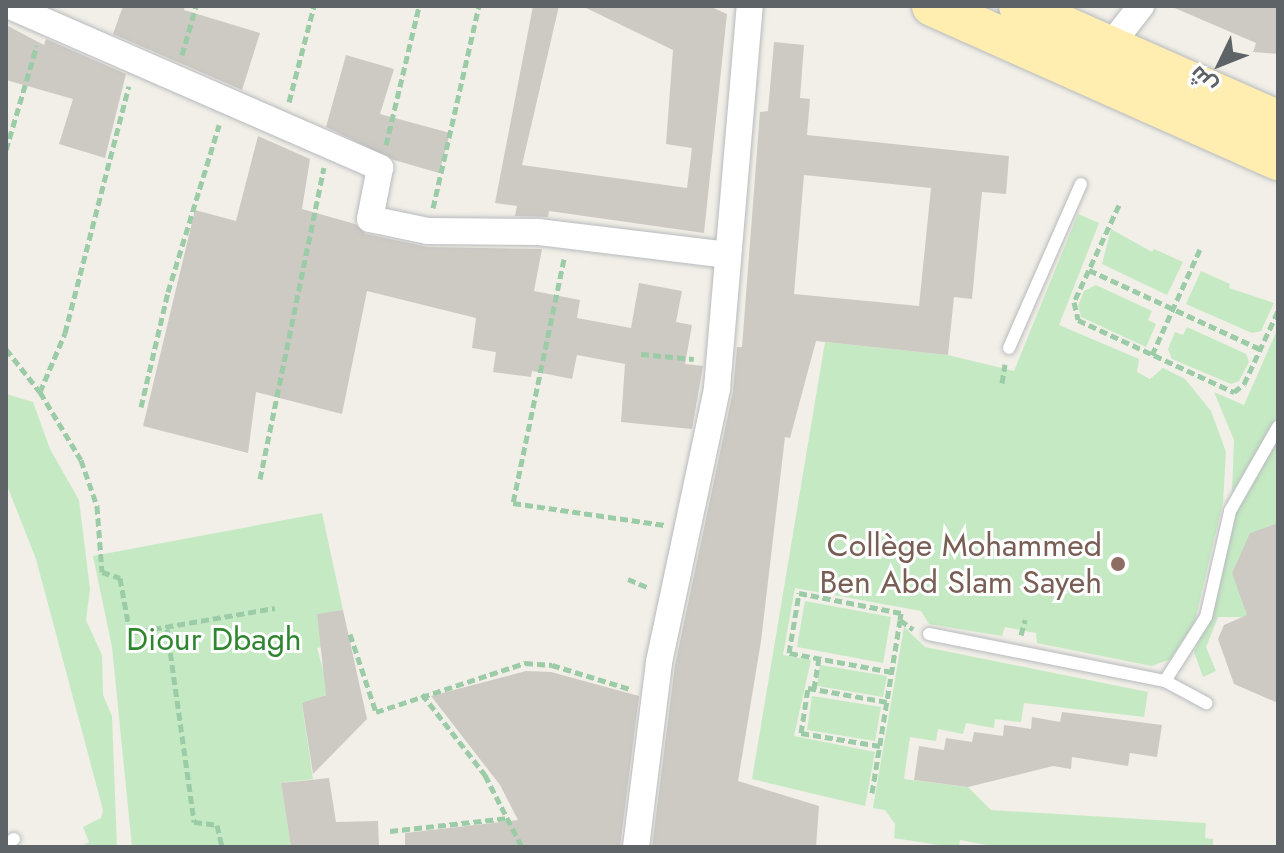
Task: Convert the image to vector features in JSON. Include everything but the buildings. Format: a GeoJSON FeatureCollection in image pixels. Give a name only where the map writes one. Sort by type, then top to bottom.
{"type":"FeatureCollection","features":[{"type":"Feature","properties":{"kind":"main road"},"geometry":{"type":"LineString","coordinates":[[932,6],[1278,160]]}},
{"type":"Feature","properties":{"kind":"main road"},"geometry":{"type":"LineString","coordinates":[[970,6],[1011,27],[1031,50]]}},
{"type":"Feature","properties":{"kind":"main road"},"geometry":{"type":"LineString","coordinates":[[1019,6],[1278,121]]}},
{"type":"Feature","properties":{"kind":"street"},"geometry":{"type":"LineString","coordinates":[[10,6],[380,168],[370,219],[428,231],[568,234],[728,255]]}},
{"type":"Feature","properties":{"kind":"street"},"geometry":{"type":"LineString","coordinates":[[636,847],[654,696],[719,361],[750,6]]}},
{"type":"Feature","properties":{"kind":"street"},"geometry":{"type":"LineString","coordinates":[[1109,47],[1141,6]]}},
{"type":"Feature","properties":{"kind":"lane"},"geometry":{"type":"LineString","coordinates":[[1009,348],[1081,184]]}},
{"type":"Feature","properties":{"kind":"lane"},"geometry":{"type":"LineString","coordinates":[[1165,681],[1206,617],[1230,511],[1278,427]]}},
{"type":"Feature","properties":{"kind":"lane"},"geometry":{"type":"LineString","coordinates":[[929,634],[1165,681],[1206,703]]}},
{"type":"Feature","properties":{"kind":"path"},"geometry":{"type":"LineString","coordinates":[[176,80],[196,6]]}},
{"type":"Feature","properties":{"kind":"path"},"geometry":{"type":"LineString","coordinates":[[283,126],[314,6]]}},
{"type":"Feature","properties":{"kind":"path"},"geometry":{"type":"LineString","coordinates":[[380,168],[419,6]]}},
{"type":"Feature","properties":{"kind":"path"},"geometry":{"type":"LineString","coordinates":[[428,231],[479,6]]}},
{"type":"Feature","properties":{"kind":"path"},"geometry":{"type":"LineString","coordinates":[[6,150],[44,21]]}},
{"type":"Feature","properties":{"kind":"path"},"geometry":{"type":"LineString","coordinates":[[40,392],[65,333],[136,62]]}},
{"type":"Feature","properties":{"kind":"path"},"geometry":{"type":"LineString","coordinates":[[141,407],[168,292],[226,101]]}},
{"type":"Feature","properties":{"kind":"path"},"geometry":{"type":"LineString","coordinates":[[260,479],[329,148]]}},
{"type":"Feature","properties":{"kind":"path"},"geometry":{"type":"LineString","coordinates":[[1119,205],[1074,302],[1075,316],[1234,392],[1244,384],[1278,311]]}},
{"type":"Feature","properties":{"kind":"path"},"geometry":{"type":"LineString","coordinates":[[568,234],[513,503],[685,528]]}},
{"type":"Feature","properties":{"kind":"path"},"geometry":{"type":"LineString","coordinates":[[1152,355],[1201,247]]}},
{"type":"Feature","properties":{"kind":"path"},"geometry":{"type":"LineString","coordinates":[[1089,270],[1260,349]]}},
{"type":"Feature","properties":{"kind":"path"},"geometry":{"type":"LineString","coordinates":[[6,349],[40,392],[81,460],[97,506],[102,572],[120,578],[130,633],[275,608]]}},
{"type":"Feature","properties":{"kind":"path"},"geometry":{"type":"LineString","coordinates":[[641,354],[719,361]]}},
{"type":"Feature","properties":{"kind":"path"},"geometry":{"type":"LineString","coordinates":[[872,793],[892,672],[901,613],[799,593],[789,653],[892,672]]}},
{"type":"Feature","properties":{"kind":"path"},"geometry":{"type":"LineString","coordinates":[[900,620],[929,634]]}},
{"type":"Feature","properties":{"kind":"path"},"geometry":{"type":"LineString","coordinates":[[167,629],[194,822],[217,825],[222,847]]}},
{"type":"Feature","properties":{"kind":"path"},"geometry":{"type":"LineString","coordinates":[[350,634],[376,712],[422,694],[525,663],[552,665],[654,696]]}},
{"type":"Feature","properties":{"kind":"path"},"geometry":{"type":"LineString","coordinates":[[814,689],[819,658]]}},
{"type":"Feature","properties":{"kind":"path"},"geometry":{"type":"LineString","coordinates":[[880,746],[801,733],[808,688],[887,702]]}},
{"type":"Feature","properties":{"kind":"path"},"geometry":{"type":"LineString","coordinates":[[422,694],[485,775],[522,847]]}},
{"type":"Feature","properties":{"kind":"path"},"geometry":{"type":"LineString","coordinates":[[390,831],[508,818]]}},
{"type":"Feature","properties":{"kind":"green space"},"geometry":{"type":"Polygon","coordinates":[[[1078,214],[1099,223],[1059,325],[1139,359],[1137,372],[1150,379],[1163,368],[1185,379],[1211,411],[1226,452],[1223,502],[1195,621],[1171,659],[1152,666],[1037,643],[1036,633],[1005,627],[1002,636],[929,624],[921,611],[795,588],[783,655],[811,660],[794,736],[875,752],[865,806],[752,779],[825,342],[948,355],[1014,371],[1078,214]]]}},
{"type":"Feature","properties":{"kind":"green space"},"geometry":{"type":"Polygon","coordinates":[[[1111,229],[1152,252],[1154,249],[1183,262],[1167,295],[1102,264],[1111,229]]]}},
{"type":"Feature","properties":{"kind":"green space"},"geometry":{"type":"Polygon","coordinates":[[[1201,271],[1230,284],[1229,288],[1274,303],[1261,331],[1252,333],[1186,304],[1201,271]]]}},
{"type":"Feature","properties":{"kind":"green space"},"geometry":{"type":"Polygon","coordinates":[[[1096,285],[1152,311],[1148,320],[1156,324],[1146,347],[1081,317],[1078,306],[1084,291],[1096,285]]]}},
{"type":"Feature","properties":{"kind":"green space"},"geometry":{"type":"Polygon","coordinates":[[[1187,327],[1246,354],[1249,362],[1239,381],[1231,384],[1172,359],[1168,349],[1175,332],[1183,335],[1187,327]]]}},
{"type":"Feature","properties":{"kind":"green space"},"geometry":{"type":"Polygon","coordinates":[[[1278,328],[1278,414],[1232,493],[1234,440],[1214,392],[1244,405],[1278,328]]]}},
{"type":"Feature","properties":{"kind":"green space"},"geometry":{"type":"Polygon","coordinates":[[[6,394],[33,402],[50,449],[79,500],[90,589],[86,620],[102,655],[103,695],[112,716],[117,847],[80,847],[89,842],[83,827],[101,818],[103,810],[36,559],[6,483],[6,394]]]}},
{"type":"Feature","properties":{"kind":"green space"},"geometry":{"type":"Polygon","coordinates":[[[1278,439],[1278,523],[1250,534],[1232,573],[1261,609],[1244,617],[1218,617],[1206,647],[1216,671],[1203,677],[1194,652],[1218,595],[1233,519],[1278,439]]]}},
{"type":"Feature","properties":{"kind":"green space","name":"Diour Dbagh"},"geometry":{"type":"Polygon","coordinates":[[[322,513],[343,610],[317,615],[322,647],[317,648],[330,693],[302,704],[313,779],[281,783],[291,846],[313,847],[132,847],[112,647],[93,556],[322,513]]]}},
{"type":"Feature","properties":{"kind":"green space"},"geometry":{"type":"Polygon","coordinates":[[[805,601],[891,617],[883,663],[797,647],[805,601]]]}},
{"type":"Feature","properties":{"kind":"green space"},"geometry":{"type":"Polygon","coordinates":[[[904,627],[925,647],[1148,692],[1144,717],[1024,703],[1021,722],[995,719],[994,728],[966,723],[963,734],[938,729],[936,741],[910,737],[904,779],[968,787],[991,810],[1206,823],[1205,838],[1213,839],[1213,847],[997,847],[960,840],[959,847],[951,847],[894,838],[895,824],[885,810],[873,808],[904,627]]]}},
{"type":"Feature","properties":{"kind":"green space"},"geometry":{"type":"Polygon","coordinates":[[[820,665],[887,676],[883,697],[817,686],[820,665]]]}},
{"type":"Feature","properties":{"kind":"green space"},"geometry":{"type":"Polygon","coordinates":[[[812,696],[881,707],[875,741],[807,730],[812,696]]]}},
{"type":"Feature","properties":{"kind":"place","name":"Collège Mohammed Ben Abd Slam Sayeh"},"geometry":{"type":"Point","coordinates":[1118,564]}}]}
